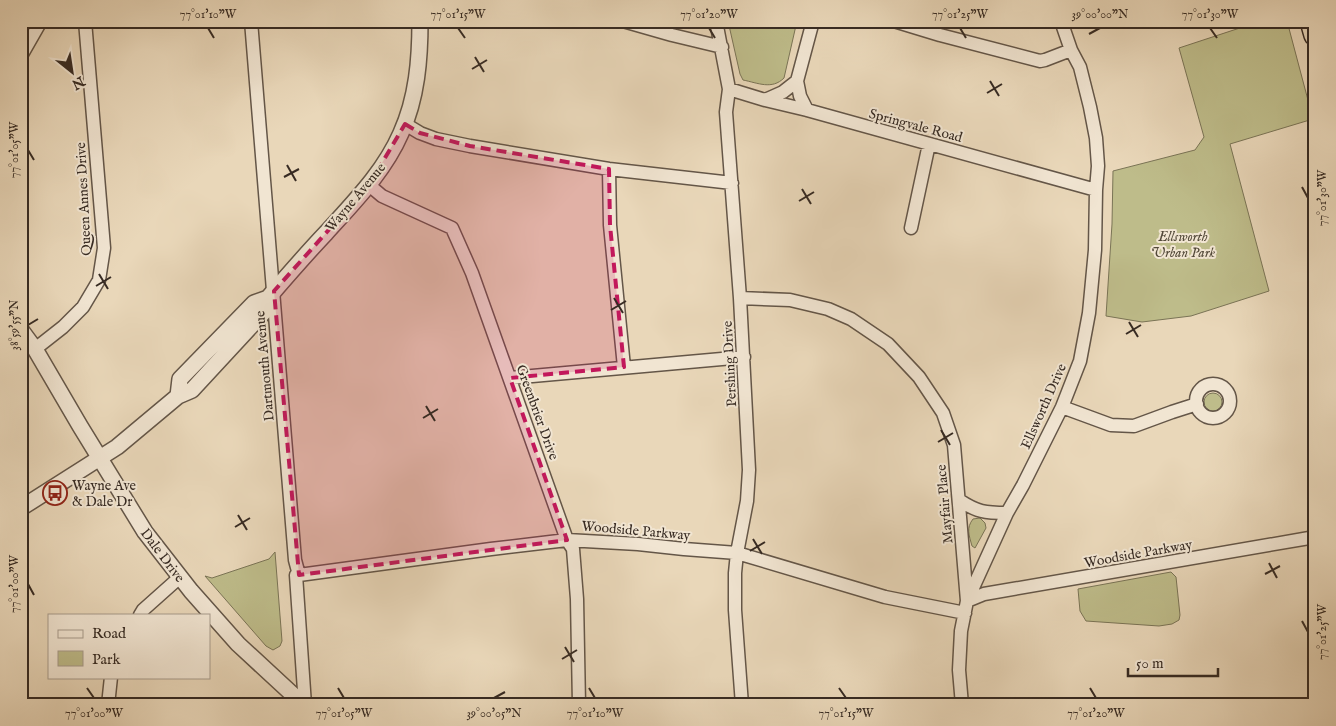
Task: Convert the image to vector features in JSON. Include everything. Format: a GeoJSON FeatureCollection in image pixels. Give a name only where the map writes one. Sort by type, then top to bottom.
{"type":"FeatureCollection","features":[{"type":"Feature","properties":{"kind":"highway"},"geometry":{"type":"LineString","coordinates":[[1311,21],[1315,35]]}},
{"type":"Feature","properties":{"kind":"street"},"geometry":{"type":"LineString","coordinates":[[21,56],[41,21]]}},
{"type":"Feature","properties":{"kind":"street","name":"Queen Annes Drive"},"geometry":{"type":"LineString","coordinates":[[35,349],[63,327],[83,307],[99,280],[104,248],[85,21]]}},
{"type":"Feature","properties":{"kind":"street","name":"Dartmouth Avenue"},"geometry":{"type":"LineString","coordinates":[[251,21],[271,295],[274,306],[294,550],[299,575],[296,575],[304,705]]}},
{"type":"Feature","properties":{"kind":"street","name":"Wayne Avenue"},"geometry":{"type":"LineString","coordinates":[[21,508],[124,442],[178,396],[180,379],[254,303],[271,295],[369,185],[389,156],[405,124],[412,103],[418,72],[420,21]]}},
{"type":"Feature","properties":{"kind":"street"},"geometry":{"type":"LineString","coordinates":[[623,21],[722,47]]}},
{"type":"Feature","properties":{"kind":"street","name":"Pershing Drive"},"geometry":{"type":"LineString","coordinates":[[716,21],[729,89],[726,112],[744,357],[749,470],[747,501],[737,553],[735,610],[742,705]]}},
{"type":"Feature","properties":{"kind":"street"},"geometry":{"type":"LineString","coordinates":[[808,110],[800,96],[797,81],[813,21]]}},
{"type":"Feature","properties":{"kind":"street"},"geometry":{"type":"LineString","coordinates":[[894,21],[1040,61],[1071,50]]}},
{"type":"Feature","properties":{"kind":"street","name":"Ellsworth Drive"},"geometry":{"type":"LineString","coordinates":[[962,705],[959,670],[966,607],[1007,513],[1062,407],[1080,361],[1089,313],[1095,250],[1098,166],[1096,138],[1080,67],[1071,50],[1061,21]]}},
{"type":"Feature","properties":{"kind":"street"},"geometry":{"type":"LineString","coordinates":[[765,100],[783,92],[797,81]]}},
{"type":"Feature","properties":{"kind":"street","name":"Springvale Road"},"geometry":{"type":"LineString","coordinates":[[729,89],[1096,190]]}},
{"type":"Feature","properties":{"kind":"street"},"geometry":{"type":"LineString","coordinates":[[405,124],[420,133],[470,146],[609,169],[732,183]]}},
{"type":"Feature","properties":{"kind":"street"},"geometry":{"type":"LineString","coordinates":[[911,228],[929,144]]}},
{"type":"Feature","properties":{"kind":"street"},"geometry":{"type":"LineString","coordinates":[[609,169],[610,226],[624,367]]}},
{"type":"Feature","properties":{"kind":"street","name":"Greenbrier Drive"},"geometry":{"type":"LineString","coordinates":[[369,185],[382,196],[452,228],[472,273],[567,540],[572,549],[577,600],[579,705]]}},
{"type":"Feature","properties":{"kind":"street","name":"Mayfair Place"},"geometry":{"type":"LineString","coordinates":[[740,298],[790,300],[828,309],[851,319],[888,344],[919,377],[943,413],[954,445],[966,607]]}},
{"type":"Feature","properties":{"kind":"street","name":"Dale Drive"},"geometry":{"type":"LineString","coordinates":[[21,330],[35,349],[145,532],[191,591],[238,644],[304,705]]}},
{"type":"Feature","properties":{"kind":"street"},"geometry":{"type":"LineString","coordinates":[[510,378],[744,357]]}},
{"type":"Feature","properties":{"kind":"street"},"geometry":{"type":"LineString","coordinates":[[1062,407],[1111,425],[1134,426],[1197,404]]}},
{"type":"Feature","properties":{"kind":"street"},"geometry":{"type":"LineString","coordinates":[[959,500],[976,510],[988,513],[1007,513]]}},
{"type":"Feature","properties":{"kind":"street","name":"Woodside Parkway"},"geometry":{"type":"LineString","coordinates":[[299,575],[567,540],[737,553],[885,597],[966,607],[984,594],[1315,537]]}},
{"type":"Feature","properties":{"kind":"street"},"geometry":{"type":"LineString","coordinates":[[141,614],[180,577]]}},
{"type":"Feature","properties":{"kind":"street"},"geometry":{"type":"LineString","coordinates":[[108,705],[111,678]]}},
{"type":"Feature","properties":{"kind":"highlighted area"},"geometry":{"type":"Polygon","coordinates":[[[405,124],[420,133],[470,146],[609,169],[610,225],[624,367],[510,378],[567,540],[299,575],[274,291],[369,185],[405,124]]]}},
{"type":"Feature","properties":{"kind":"green space"},"geometry":{"type":"Polygon","coordinates":[[[728,21],[797,21],[784,78],[770,85],[743,80],[728,21]]]}},
{"type":"Feature","properties":{"kind":"green space","name":"Ellsworth Urban Park"},"geometry":{"type":"Polygon","coordinates":[[[1261,21],[1287,21],[1313,119],[1230,144],[1269,291],[1191,316],[1142,322],[1106,316],[1112,224],[1113,171],[1195,150],[1204,137],[1179,48],[1261,21]]]}},
{"type":"Feature","properties":{"kind":"green space"},"geometry":{"type":"Polygon","coordinates":[[[1209,393],[1217,393],[1222,398],[1220,409],[1209,411],[1204,406],[1204,398],[1209,393]]]}},
{"type":"Feature","properties":{"kind":"green space"},"geometry":{"type":"Polygon","coordinates":[[[980,518],[985,523],[986,528],[975,548],[972,546],[969,529],[973,519],[980,518]]]}},
{"type":"Feature","properties":{"kind":"green space"},"geometry":{"type":"Polygon","coordinates":[[[275,552],[282,641],[280,646],[273,650],[266,646],[205,576],[212,578],[269,559],[275,552]]]}},
{"type":"Feature","properties":{"kind":"green space"},"geometry":{"type":"Polygon","coordinates":[[[1171,572],[1176,577],[1180,615],[1179,620],[1172,624],[1159,626],[1086,621],[1080,611],[1078,589],[1171,572]]]}},
{"type":"Feature","properties":{"kind":"place","name":"Wayne Ave & Dale Dr"},"geometry":{"type":"Point","coordinates":[55,493]}}]}
